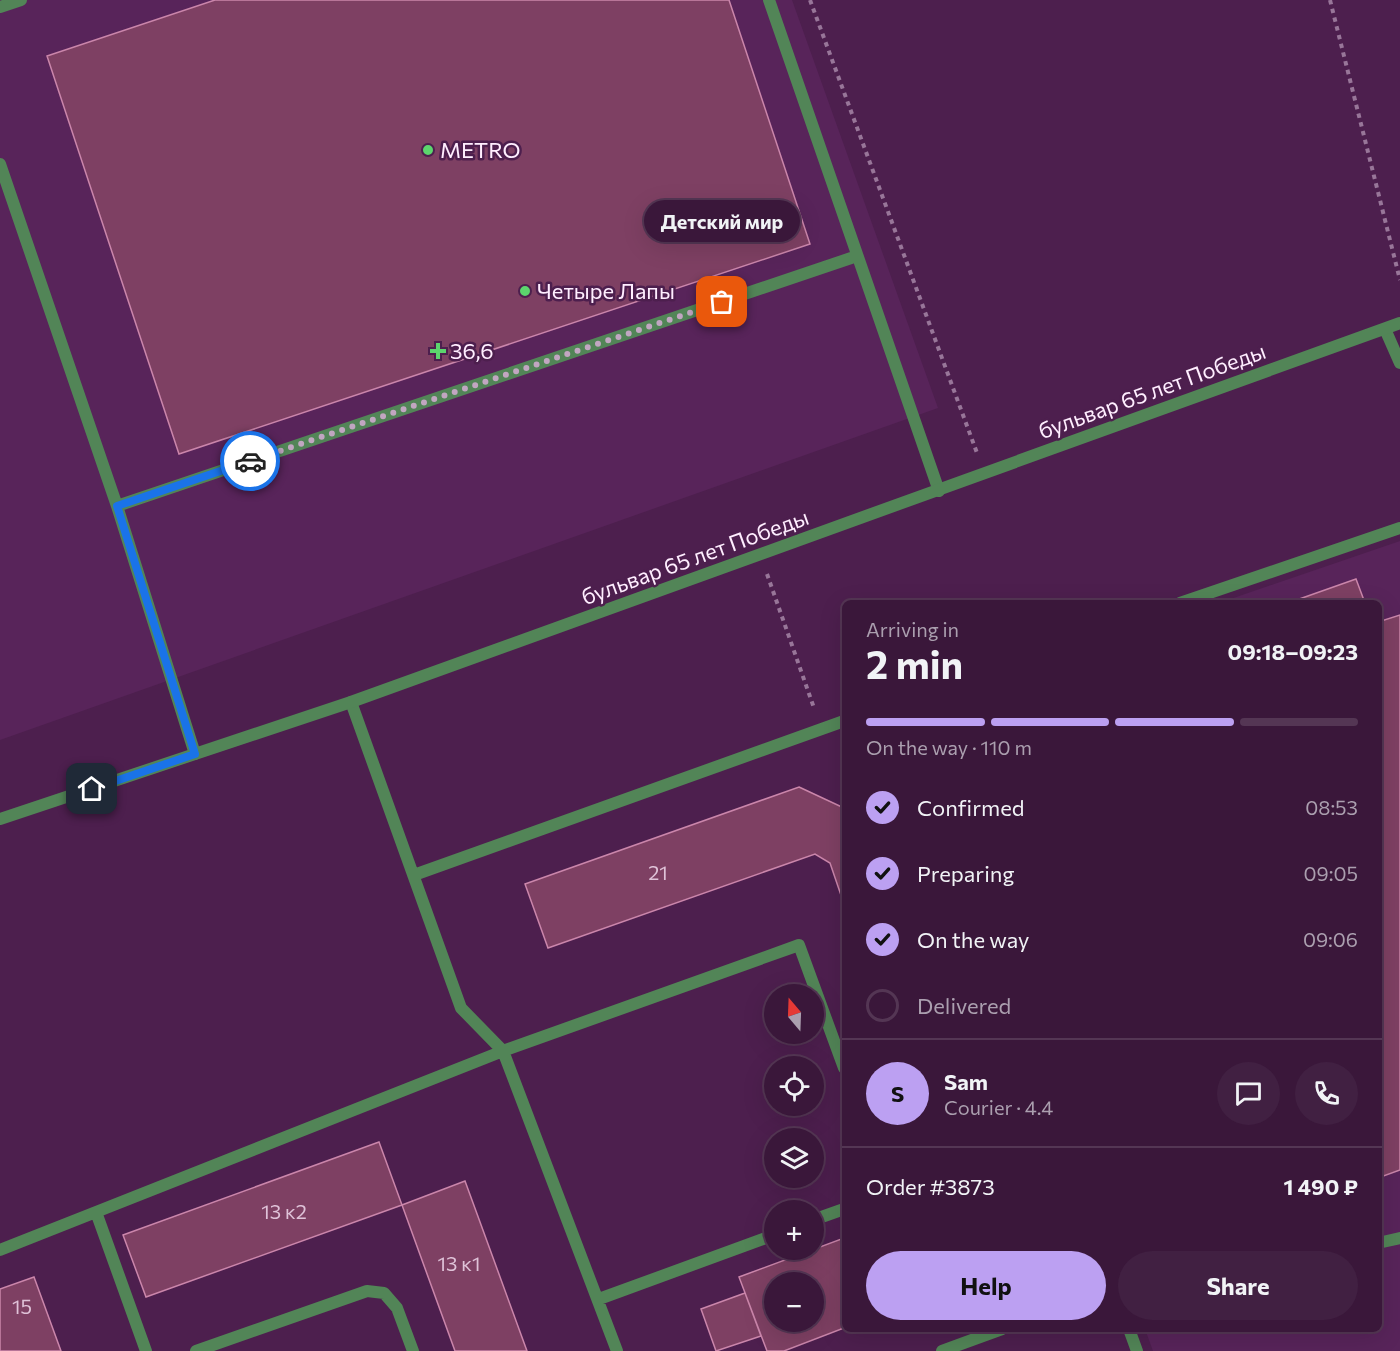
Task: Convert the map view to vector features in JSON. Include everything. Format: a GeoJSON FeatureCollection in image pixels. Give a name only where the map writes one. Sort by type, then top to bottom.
{"type":"FeatureCollection","features":[{"type":"Feature","properties":{"kind":"street"},"geometry":{"type":"LineString","coordinates":[[0,7],[21,0]]}},
{"type":"Feature","properties":{"kind":"street"},"geometry":{"type":"LineString","coordinates":[[769,0],[939,491]]}},
{"type":"Feature","properties":{"kind":"street"},"geometry":{"type":"LineString","coordinates":[[0,164],[117,506],[195,754]]}},
{"type":"Feature","properties":{"kind":"street"},"geometry":{"type":"LineString","coordinates":[[117,506],[857,256]]}},
{"type":"Feature","properties":{"kind":"street","name":"бульвар 65 лет Победы"},"geometry":{"type":"LineString","coordinates":[[0,819],[351,702],[1400,323]]}},
{"type":"Feature","properties":{"kind":"street"},"geometry":{"type":"LineString","coordinates":[[1385,328],[1400,363]]}},
{"type":"Feature","properties":{"kind":"street"},"geometry":{"type":"LineString","coordinates":[[1189,600],[1400,528]]}},
{"type":"Feature","properties":{"kind":"street"},"geometry":{"type":"LineString","coordinates":[[351,702],[461,1008],[503,1051],[617,1351]]}},
{"type":"Feature","properties":{"kind":"street"},"geometry":{"type":"LineString","coordinates":[[414,875],[842,722]]}},
{"type":"Feature","properties":{"kind":"street"},"geometry":{"type":"LineString","coordinates":[[0,1250],[503,1051],[799,945],[842,1063]]}},
{"type":"Feature","properties":{"kind":"street"},"geometry":{"type":"LineString","coordinates":[[824,1216],[842,1210]]}},
{"type":"Feature","properties":{"kind":"street"},"geometry":{"type":"LineString","coordinates":[[96,1212],[146,1351]]}},
{"type":"Feature","properties":{"kind":"street"},"geometry":{"type":"LineString","coordinates":[[1382,1242],[1400,1238]]}},
{"type":"Feature","properties":{"kind":"street"},"geometry":{"type":"LineString","coordinates":[[599,1299],[764,1239]]}},
{"type":"Feature","properties":{"kind":"street"},"geometry":{"type":"LineString","coordinates":[[196,1351],[367,1291],[384,1293],[398,1308],[413,1351]]}},
{"type":"Feature","properties":{"kind":"street"},"geometry":{"type":"LineString","coordinates":[[946,1350],[994,1332]]}},
{"type":"Feature","properties":{"kind":"street"},"geometry":{"type":"LineString","coordinates":[[1130,1332],[1137,1351]]}},
{"type":"Feature","properties":{"kind":"path"},"geometry":{"type":"LineString","coordinates":[[810,0],[985,474]]}},
{"type":"Feature","properties":{"kind":"path"},"geometry":{"type":"LineString","coordinates":[[1330,0],[1400,280]]}},
{"type":"Feature","properties":{"kind":"path"},"geometry":{"type":"LineString","coordinates":[[761,555],[821,729]]}},
{"type":"Feature","properties":{"kind":"shaded area"},"geometry":{"type":"Polygon","coordinates":[[[0,0],[792,0],[938,408],[0,740],[0,0]]]}},
{"type":"Feature","properties":{"kind":"shaded area"},"geometry":{"type":"Polygon","coordinates":[[[1400,541],[1400,1351],[1153,1351],[1146,1332],[1382,1332],[1382,600],[1228,600],[1400,541]]]}},
{"type":"Feature","properties":{"kind":"building","name":"METRO"},"geometry":{"type":"Polygon","coordinates":[[[215,0],[729,0],[810,244],[179,454],[47,56],[215,0]]]}},
{"type":"Feature","properties":{"kind":"building"},"geometry":{"type":"Polygon","coordinates":[[[1356,579],[1364,600],[1296,600],[1356,579]]]}},
{"type":"Feature","properties":{"kind":"building"},"geometry":{"type":"Polygon","coordinates":[[[1400,615],[1400,1170],[1382,1177],[1382,621],[1400,615]]]}},
{"type":"Feature","properties":{"kind":"building"},"geometry":{"type":"Polygon","coordinates":[[[799,787],[842,807],[842,898],[830,863],[815,854],[548,948],[525,884],[799,787]]]}},
{"type":"Feature","properties":{"kind":"building"},"geometry":{"type":"Polygon","coordinates":[[[379,1142],[402,1205],[146,1297],[123,1235],[379,1142]]]}},
{"type":"Feature","properties":{"kind":"building"},"geometry":{"type":"Polygon","coordinates":[[[465,1181],[527,1351],[455,1351],[402,1205],[465,1181]]]}},
{"type":"Feature","properties":{"kind":"building"},"geometry":{"type":"Polygon","coordinates":[[[842,1239],[842,1329],[784,1351],[767,1351],[739,1277],[785,1260],[824,1260],[824,1245],[842,1239]]]}},
{"type":"Feature","properties":{"kind":"building"},"geometry":{"type":"Polygon","coordinates":[[[34,1277],[61,1351],[0,1351],[0,1289],[34,1277]]]}},
{"type":"Feature","properties":{"kind":"building"},"geometry":{"type":"Polygon","coordinates":[[[745,1293],[761,1336],[716,1351],[701,1309],[745,1293]]]}},
{"type":"Feature","properties":{"kind":"way so far"},"geometry":{"type":"LineString","coordinates":[[250,461],[722,302]]}},
{"type":"Feature","properties":{"kind":"place","name":"METRO"},"geometry":{"type":"Point","coordinates":[428,150]}},
{"type":"Feature","properties":{"kind":"place","name":"Четыре Лапы"},"geometry":{"type":"Point","coordinates":[525,291]}},
{"type":"Feature","properties":{"kind":"place","name":"Детский мир"},"geometry":{"type":"Point","coordinates":[722,302]}},
{"type":"Feature","properties":{"kind":"place","name":"36,6"},"geometry":{"type":"Point","coordinates":[438,351]}},
{"type":"Feature","properties":{"kind":"route"},"geometry":{"type":"LineString","coordinates":[[92,789],[195,754],[117,506],[250,461]]}}]}
